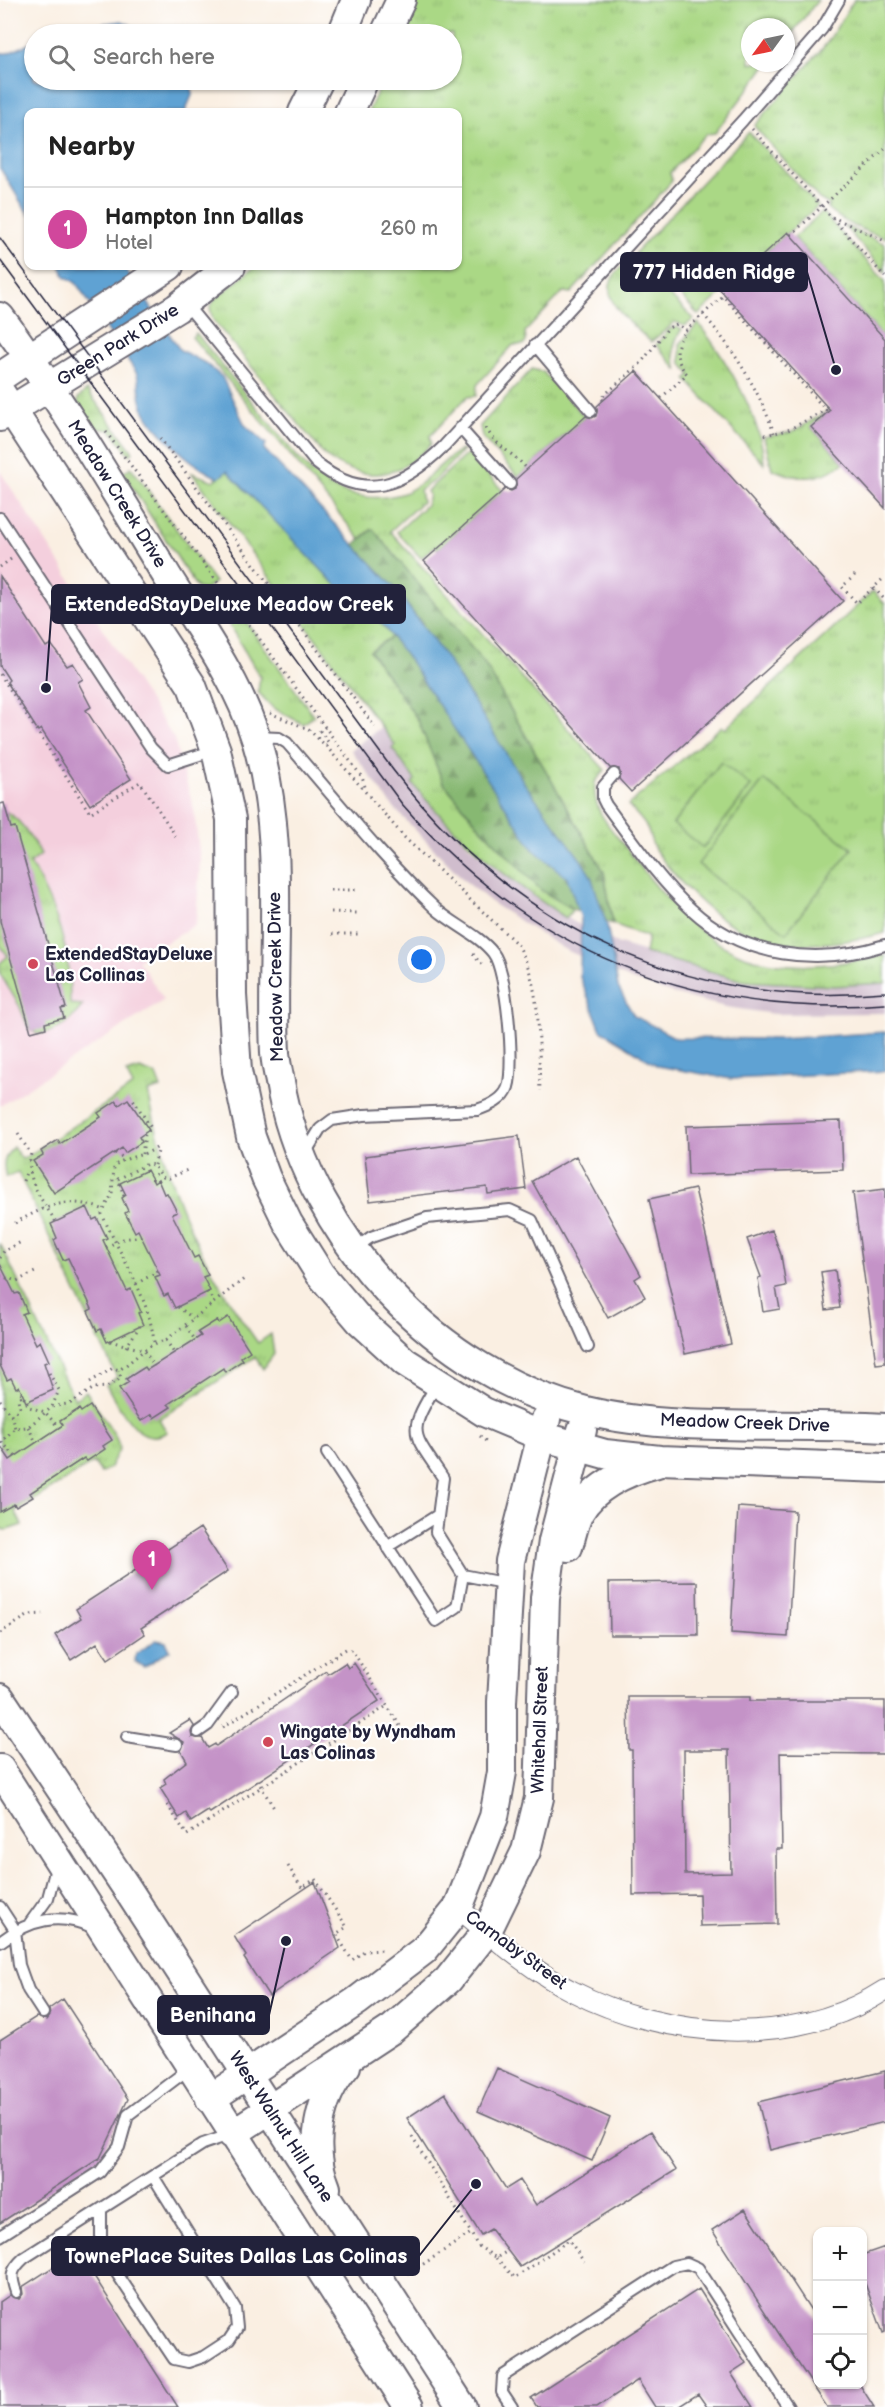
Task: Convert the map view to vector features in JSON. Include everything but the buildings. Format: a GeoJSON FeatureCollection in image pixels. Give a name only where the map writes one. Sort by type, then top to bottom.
{"type":"FeatureCollection","features":[{"type":"Feature","properties":{"kind":"street"},"geometry":{"type":"LineString","coordinates":[[346,24],[356,0]]}},
{"type":"Feature","properties":{"kind":"street"},"geometry":{"type":"LineString","coordinates":[[389,24],[400,0]]}},
{"type":"Feature","properties":{"kind":"street"},"geometry":{"type":"LineString","coordinates":[[305,108],[314,90]]}},
{"type":"Feature","properties":{"kind":"street"},"geometry":{"type":"LineString","coordinates":[[351,108],[359,90]]}},
{"type":"Feature","properties":{"kind":"street","name":"Green Park Drive"},"geometry":{"type":"LineString","coordinates":[[4,407],[51,387],[97,360],[181,305],[226,270]]}},
{"type":"Feature","properties":{"kind":"street","name":"Green Park Drive"},"geometry":{"type":"LineString","coordinates":[[0,377],[162,271]]}},
{"type":"Feature","properties":{"kind":"street","name":"Meadow Creek Drive"},"geometry":{"type":"LineString","coordinates":[[0,317],[51,387],[228,675],[263,725],[271,804],[275,912],[275,1057],[291,1127],[302,1161],[317,1195],[352,1250],[422,1323],[501,1377],[552,1400],[587,1411],[674,1423],[819,1424],[885,1428]]}},
{"type":"Feature","properties":{"kind":"street"},"geometry":{"type":"LineString","coordinates":[[4,407],[192,686],[216,750],[231,819],[233,1013],[237,1071],[251,1137],[288,1223],[320,1274],[360,1322],[405,1362],[484,1412],[541,1436],[605,1454],[669,1460],[885,1468]]}},
{"type":"Feature","properties":{"kind":"street"},"geometry":{"type":"LineString","coordinates":[[216,750],[263,725]]}},
{"type":"Feature","properties":{"kind":"street"},"geometry":{"type":"LineString","coordinates":[[233,1013],[251,1022],[264,1105],[285,1146],[317,1195]]}},
{"type":"Feature","properties":{"kind":"street","name":"Whitehall Street"},"geometry":{"type":"LineString","coordinates":[[210,2099],[357,2001],[424,1950],[458,1908],[494,1817],[502,1772],[502,1702],[510,1561],[552,1400]]}},
{"type":"Feature","properties":{"kind":"street","name":"Whitehall Street"},"geometry":{"type":"LineString","coordinates":[[232,2134],[392,2029],[448,1980],[487,1931],[526,1851],[539,1798],[545,1598],[553,1541],[587,1411]]}},
{"type":"Feature","properties":{"kind":"street"},"geometry":{"type":"LineString","coordinates":[[484,1412],[517,1448],[529,1483]]}},
{"type":"Feature","properties":{"kind":"street"},"geometry":{"type":"LineString","coordinates":[[545,1598],[568,1547],[579,1512],[596,1491],[640,1467],[669,1460]]}},
{"type":"Feature","properties":{"kind":"street","name":"West Walnut Hill Lane"},"geometry":{"type":"LineString","coordinates":[[0,1698],[126,1887],[462,2407]]}},
{"type":"Feature","properties":{"kind":"street"},"geometry":{"type":"LineString","coordinates":[[0,1769],[409,2407]]}},
{"type":"Feature","properties":{"kind":"street","name":"Carnaby Street"},"geometry":{"type":"LineString","coordinates":[[458,1908],[522,1959],[571,1991],[636,2018],[730,2032],[798,2025],[841,2013],[885,1990]]}},
{"type":"Feature","properties":{"kind":"street"},"geometry":{"type":"LineString","coordinates":[[338,2216],[324,2182],[318,2146],[321,2113],[332,2081],[359,2050]]}},
{"type":"Feature","properties":{"kind":"lane"},"geometry":{"type":"LineString","coordinates":[[181,305],[316,463],[341,480],[366,487],[395,483],[425,465],[460,428],[743,120],[822,28],[839,0]]}},
{"type":"Feature","properties":{"kind":"lane"},"geometry":{"type":"LineString","coordinates":[[535,345],[591,411]]}},
{"type":"Feature","properties":{"kind":"lane"},"geometry":{"type":"LineString","coordinates":[[460,428],[510,484]]}},
{"type":"Feature","properties":{"kind":"lane"},"geometry":{"type":"LineString","coordinates":[[0,518],[151,748],[168,765],[216,750]]}},
{"type":"Feature","properties":{"kind":"lane"},"geometry":{"type":"LineString","coordinates":[[263,725],[287,743],[393,866],[437,910],[493,952],[503,974],[512,1064],[508,1089],[494,1104],[477,1110],[364,1115],[333,1120],[315,1134],[302,1161]]}},
{"type":"Feature","properties":{"kind":"lane"},"geometry":{"type":"LineString","coordinates":[[614,774],[603,787],[603,799],[606,805],[672,889],[709,924],[753,947],[796,956],[830,955],[885,945]]}},
{"type":"Feature","properties":{"kind":"lane"},"geometry":{"type":"LineString","coordinates":[[352,1250],[371,1237],[427,1218],[510,1210],[532,1220],[588,1347]]}},
{"type":"Feature","properties":{"kind":"lane"},"geometry":{"type":"LineString","coordinates":[[327,1453],[435,1621],[457,1607],[463,1575],[435,1532],[443,1478],[416,1437],[417,1417],[437,1384]]}},
{"type":"Feature","properties":{"kind":"lane"},"geometry":{"type":"LineString","coordinates":[[387,1546],[438,1515]]}},
{"type":"Feature","properties":{"kind":"lane"},"geometry":{"type":"LineString","coordinates":[[463,1575],[508,1584]]}},
{"type":"Feature","properties":{"kind":"lane"},"geometry":{"type":"LineString","coordinates":[[198,1732],[207,1725],[232,1692]]}},
{"type":"Feature","properties":{"kind":"lane"},"geometry":{"type":"LineString","coordinates":[[127,1737],[177,1745]]}},
{"type":"Feature","properties":{"kind":"lane"},"geometry":{"type":"LineString","coordinates":[[30,1923],[48,1898],[54,1883],[57,1867],[46,1838]]}},
{"type":"Feature","properties":{"kind":"lane"},"geometry":{"type":"LineString","coordinates":[[0,1907],[15,1930],[19,1965],[28,1990],[43,2013]]}},
{"type":"Feature","properties":{"kind":"lane"},"geometry":{"type":"LineString","coordinates":[[0,1941],[15,1930],[46,1919],[81,1922],[97,1929],[118,1952]]}},
{"type":"Feature","properties":{"kind":"lane"},"geometry":{"type":"LineString","coordinates":[[0,2236],[100,2172],[119,2147],[128,2115],[190,2068]]}},
{"type":"Feature","properties":{"kind":"lane"},"geometry":{"type":"LineString","coordinates":[[16,2292],[10,2277],[13,2267],[24,2258],[203,2144],[232,2134]]}},
{"type":"Feature","properties":{"kind":"lane"},"geometry":{"type":"LineString","coordinates":[[101,2209],[101,2240],[108,2260],[174,2359],[188,2362],[203,2357],[229,2340],[237,2328],[235,2308],[153,2176]]}},
{"type":"Feature","properties":{"kind":"lane"},"geometry":{"type":"LineString","coordinates":[[512,2407],[502,2392],[503,2376],[673,2266],[687,2263],[698,2268],[788,2407]]}},
{"type":"Feature","properties":{"kind":"path"},"geometry":{"type":"LineString","coordinates":[[743,120],[885,277]]}},
{"type":"Feature","properties":{"kind":"path"},"geometry":{"type":"LineString","coordinates":[[791,235],[885,149]]}},
{"type":"Feature","properties":{"kind":"path"},"geometry":{"type":"LineString","coordinates":[[830,216],[885,241]]}},
{"type":"Feature","properties":{"kind":"path"},"geometry":{"type":"LineString","coordinates":[[751,271],[767,256]]}},
{"type":"Feature","properties":{"kind":"path"},"geometry":{"type":"LineString","coordinates":[[661,398],[687,374],[678,363],[676,351],[680,338],[724,295],[826,410],[806,422],[761,436]]}},
{"type":"Feature","properties":{"kind":"path"},"geometry":{"type":"LineString","coordinates":[[703,314],[744,368],[760,396],[774,433]]}},
{"type":"Feature","properties":{"kind":"path"},"geometry":{"type":"LineString","coordinates":[[603,400],[601,398],[641,363],[668,328],[677,324],[686,330]]}},
{"type":"Feature","properties":{"kind":"path"},"geometry":{"type":"LineString","coordinates":[[486,428],[498,446],[508,450],[527,469]]}},
{"type":"Feature","properties":{"kind":"path"},"geometry":{"type":"LineString","coordinates":[[102,432],[108,432],[362,777],[367,793]]}},
{"type":"Feature","properties":{"kind":"path"},"geometry":{"type":"LineString","coordinates":[[160,438],[375,727]]}},
{"type":"Feature","properties":{"kind":"path"},"geometry":{"type":"LineString","coordinates":[[855,575],[842,587],[856,603],[885,577]]}},
{"type":"Feature","properties":{"kind":"path"},"geometry":{"type":"LineString","coordinates":[[213,608],[206,596],[222,587]]}},
{"type":"Feature","properties":{"kind":"path"},"geometry":{"type":"LineString","coordinates":[[873,587],[885,600]]}},
{"type":"Feature","properties":{"kind":"path"},"geometry":{"type":"LineString","coordinates":[[0,674],[90,813],[140,782],[177,838]]}},
{"type":"Feature","properties":{"kind":"path"},"geometry":{"type":"LineString","coordinates":[[263,725],[308,729],[326,746],[405,838],[518,945],[526,957],[533,982],[540,1092]]}},
{"type":"Feature","properties":{"kind":"path"},"geometry":{"type":"LineString","coordinates":[[325,727],[320,731],[329,743],[326,746]]}},
{"type":"Feature","properties":{"kind":"path"},"geometry":{"type":"LineString","coordinates":[[330,890],[357,890]]}},
{"type":"Feature","properties":{"kind":"path"},"geometry":{"type":"LineString","coordinates":[[331,912],[358,913]]}},
{"type":"Feature","properties":{"kind":"path"},"geometry":{"type":"LineString","coordinates":[[332,934],[358,934]]}},
{"type":"Feature","properties":{"kind":"path"},"geometry":{"type":"LineString","coordinates":[[130,1102],[133,1100],[150,1128],[145,1135],[142,1154]]}},
{"type":"Feature","properties":{"kind":"path"},"geometry":{"type":"LineString","coordinates":[[18,1134],[31,1154],[23,1181]]}},
{"type":"Feature","properties":{"kind":"path"},"geometry":{"type":"LineString","coordinates":[[102,1209],[112,1194],[114,1166],[124,1158],[150,1153],[159,1146],[153,1165],[157,1172],[169,1178],[190,1169]]}},
{"type":"Feature","properties":{"kind":"path"},"geometry":{"type":"LineString","coordinates":[[115,1153],[124,1158]]}},
{"type":"Feature","properties":{"kind":"path"},"geometry":{"type":"LineString","coordinates":[[124,1196],[118,1179],[147,1164],[153,1165]]}},
{"type":"Feature","properties":{"kind":"path"},"geometry":{"type":"LineString","coordinates":[[27,1170],[56,1222]]}},
{"type":"Feature","properties":{"kind":"path"},"geometry":{"type":"LineString","coordinates":[[152,1180],[157,1172]]}},
{"type":"Feature","properties":{"kind":"path"},"geometry":{"type":"LineString","coordinates":[[15,1223],[46,1207],[82,1202],[102,1209]]}},
{"type":"Feature","properties":{"kind":"path"},"geometry":{"type":"LineString","coordinates":[[102,1209],[114,1242],[146,1302],[154,1342]]}},
{"type":"Feature","properties":{"kind":"path"},"geometry":{"type":"LineString","coordinates":[[106,1247],[114,1242],[141,1236]]}},
{"type":"Feature","properties":{"kind":"path"},"geometry":{"type":"LineString","coordinates":[[0,1258],[4,1251],[24,1241]]}},
{"type":"Feature","properties":{"kind":"path"},"geometry":{"type":"LineString","coordinates":[[0,1276],[17,1281],[38,1271]]}},
{"type":"Feature","properties":{"kind":"path"},"geometry":{"type":"LineString","coordinates":[[136,1284],[158,1271]]}},
{"type":"Feature","properties":{"kind":"path"},"geometry":{"type":"LineString","coordinates":[[119,1370],[154,1342],[166,1340],[186,1326],[193,1318],[244,1279]]}},
{"type":"Feature","properties":{"kind":"path"},"geometry":{"type":"LineString","coordinates":[[207,1292],[214,1301]]}},
{"type":"Feature","properties":{"kind":"path"},"geometry":{"type":"LineString","coordinates":[[178,1306],[193,1318]]}},
{"type":"Feature","properties":{"kind":"path"},"geometry":{"type":"LineString","coordinates":[[126,1347],[140,1326]]}},
{"type":"Feature","properties":{"kind":"path"},"geometry":{"type":"LineString","coordinates":[[186,1326],[195,1340]]}},
{"type":"Feature","properties":{"kind":"path"},"geometry":{"type":"LineString","coordinates":[[166,1340],[174,1353]]}},
{"type":"Feature","properties":{"kind":"path"},"geometry":{"type":"LineString","coordinates":[[110,1341],[143,1350],[154,1366]]}},
{"type":"Feature","properties":{"kind":"path"},"geometry":{"type":"LineString","coordinates":[[90,1383],[113,1368],[119,1370]]}},
{"type":"Feature","properties":{"kind":"path"},"geometry":{"type":"LineString","coordinates":[[15,1456],[1,1442],[15,1428],[28,1427],[52,1407],[71,1403],[94,1388],[107,1387],[121,1378],[119,1370]]}},
{"type":"Feature","properties":{"kind":"path"},"geometry":{"type":"LineString","coordinates":[[49,1373],[59,1390],[52,1407]]}},
{"type":"Feature","properties":{"kind":"path"},"geometry":{"type":"LineString","coordinates":[[18,1387],[29,1407],[45,1412],[58,1428]]}},
{"type":"Feature","properties":{"kind":"path"},"geometry":{"type":"LineString","coordinates":[[11,1415],[20,1409],[18,1399],[22,1396]]}},
{"type":"Feature","properties":{"kind":"path"},"geometry":{"type":"LineString","coordinates":[[0,1400],[11,1415],[15,1428]]}},
{"type":"Feature","properties":{"kind":"path"},"geometry":{"type":"LineString","coordinates":[[28,1427],[36,1442]]}},
{"type":"Feature","properties":{"kind":"path"},"geometry":{"type":"LineString","coordinates":[[0,1633],[29,1615],[43,1614]]}},
{"type":"Feature","properties":{"kind":"path"},"geometry":{"type":"LineString","coordinates":[[207,1725],[224,1728],[346,1649],[352,1650],[400,1726]]}},
{"type":"Feature","properties":{"kind":"path"},"geometry":{"type":"LineString","coordinates":[[169,1801],[166,1803],[187,1835],[387,1706]]}},
{"type":"Feature","properties":{"kind":"path"},"geometry":{"type":"LineString","coordinates":[[256,1780],[274,1808]]}},
{"type":"Feature","properties":{"kind":"path"},"geometry":{"type":"LineString","coordinates":[[288,1866],[302,1888],[315,1879],[347,1927],[336,1934],[352,1960],[364,1951],[387,1950]]}},
{"type":"Feature","properties":{"kind":"path"},"geometry":{"type":"LineString","coordinates":[[412,2137],[477,2245],[496,2258],[515,2278],[548,2257],[547,2254],[569,2240],[584,2262]]}},
{"type":"Feature","properties":{"kind":"path"},"geometry":{"type":"LineString","coordinates":[[408,2274],[471,2234]]}},
{"type":"Feature","properties":{"kind":"path"},"geometry":{"type":"LineString","coordinates":[[496,2258],[506,2252]]}},
{"type":"Feature","properties":{"kind":"shaded area"},"geometry":{"type":"Polygon","coordinates":[[[0,471],[174,739],[194,810],[200,859],[196,924],[138,960],[164,1000],[0,1106],[0,471]]]}},
{"type":"Feature","properties":{"kind":"shaded area"},"geometry":{"type":"Polygon","coordinates":[[[381,727],[395,746],[392,748],[416,780],[412,783],[469,846],[503,874],[574,922],[619,944],[744,981],[834,986],[885,983],[885,1013],[774,1014],[726,1007],[677,995],[632,980],[564,949],[495,905],[465,881],[394,808],[351,750],[381,727]]]}},
{"type":"Feature","properties":{"kind":"green space"},"geometry":{"type":"Polygon","coordinates":[[[418,0],[818,0],[795,29],[795,18],[741,18],[741,72],[761,72],[715,133],[706,134],[670,173],[672,181],[571,293],[563,292],[525,332],[526,342],[523,345],[513,345],[477,385],[476,396],[467,397],[430,436],[431,444],[419,456],[394,471],[381,474],[354,471],[326,457],[213,320],[210,308],[215,299],[251,270],[462,270],[462,108],[370,108],[378,90],[462,90],[462,24],[407,24],[418,0]]]}},
{"type":"Feature","properties":{"kind":"green space"},"geometry":{"type":"Polygon","coordinates":[[[854,0],[885,0],[885,238],[847,222],[827,208],[830,205],[819,199],[754,126],[827,43],[854,0]]]}},
{"type":"Feature","properties":{"kind":"green space"},"geometry":{"type":"Polygon","coordinates":[[[749,132],[818,206],[748,268],[741,260],[716,283],[723,292],[698,315],[677,291],[635,253],[749,132]]]}},
{"type":"Feature","properties":{"kind":"green space"},"geometry":{"type":"Polygon","coordinates":[[[822,212],[885,281],[885,339],[794,237],[822,212]]]}},
{"type":"Feature","properties":{"kind":"green space"},"geometry":{"type":"Polygon","coordinates":[[[843,225],[885,244],[885,272],[843,225]]]}},
{"type":"Feature","properties":{"kind":"green space"},"geometry":{"type":"Polygon","coordinates":[[[631,258],[694,319],[685,326],[675,322],[651,342],[629,322],[615,306],[610,288],[612,279],[618,270],[631,258]]]}},
{"type":"Feature","properties":{"kind":"green space"},"geometry":{"type":"Polygon","coordinates":[[[698,323],[731,371],[750,409],[762,446],[764,464],[686,379],[691,375],[681,363],[680,344],[698,323]]]}},
{"type":"Feature","properties":{"kind":"green space"},"geometry":{"type":"Polygon","coordinates":[[[678,327],[682,329],[676,339],[674,354],[678,370],[656,345],[670,329],[678,327]]]}},
{"type":"Feature","properties":{"kind":"green space"},"geometry":{"type":"Polygon","coordinates":[[[196,333],[298,458],[329,485],[346,493],[366,497],[386,497],[404,493],[413,489],[457,452],[463,450],[436,479],[420,490],[422,502],[390,531],[605,770],[595,782],[596,803],[600,812],[658,888],[685,917],[711,938],[738,954],[768,962],[802,966],[840,963],[885,955],[885,983],[834,986],[744,981],[645,953],[648,937],[613,924],[604,872],[484,663],[372,529],[360,539],[192,337],[196,333]]]}},
{"type":"Feature","properties":{"kind":"green space"},"geometry":{"type":"Polygon","coordinates":[[[532,369],[543,372],[585,417],[518,477],[482,437],[480,426],[532,369]]]}},
{"type":"Feature","properties":{"kind":"green space"},"geometry":{"type":"Polygon","coordinates":[[[87,390],[133,452],[130,455],[111,430],[94,428],[78,406],[78,398],[87,390]]]}},
{"type":"Feature","properties":{"kind":"green space"},"geometry":{"type":"Polygon","coordinates":[[[830,410],[811,427],[844,463],[826,473],[809,477],[792,476],[772,469],[764,437],[792,432],[830,410]]]}},
{"type":"Feature","properties":{"kind":"green space"},"geometry":{"type":"Polygon","coordinates":[[[468,453],[503,491],[438,549],[435,546],[421,558],[397,532],[426,505],[429,495],[427,491],[468,453]]]}},
{"type":"Feature","properties":{"kind":"green space"},"geometry":{"type":"Polygon","coordinates":[[[131,467],[215,582],[204,590],[197,588],[123,473],[131,467]]]}},
{"type":"Feature","properties":{"kind":"green space"},"geometry":{"type":"Polygon","coordinates":[[[227,470],[332,581],[381,623],[392,636],[370,651],[418,720],[443,782],[479,826],[542,891],[573,909],[566,918],[483,856],[446,822],[412,783],[415,780],[392,748],[395,745],[192,473],[214,481],[227,470]]]}},
{"type":"Feature","properties":{"kind":"green space"},"geometry":{"type":"Polygon","coordinates":[[[373,529],[484,663],[604,872],[613,924],[573,909],[542,891],[479,826],[443,782],[418,720],[370,651],[418,619],[393,586],[354,545],[373,529]]]}},
{"type":"Feature","properties":{"kind":"green space"},"geometry":{"type":"Polygon","coordinates":[[[224,591],[314,716],[303,724],[273,708],[258,692],[260,677],[214,599],[224,591]]]}},
{"type":"Feature","properties":{"kind":"green space"},"geometry":{"type":"Polygon","coordinates":[[[873,591],[885,604],[885,933],[847,941],[813,944],[783,942],[755,936],[729,923],[704,905],[680,881],[654,848],[644,823],[628,805],[722,726],[725,729],[873,591]]]}},
{"type":"Feature","properties":{"kind":"green space"},"geometry":{"type":"Polygon","coordinates":[[[721,762],[751,786],[703,848],[673,824],[721,762]]]}},
{"type":"Feature","properties":{"kind":"green space"},"geometry":{"type":"Polygon","coordinates":[[[764,780],[852,849],[786,933],[698,864],[764,780]]]}},
{"type":"Feature","properties":{"kind":"green space","name":"ExtendedStayDeluxe Las Collinas"},"geometry":{"type":"Polygon","coordinates":[[[0,809],[19,822],[41,855],[30,863],[48,897],[60,930],[68,965],[70,1004],[83,1005],[63,1026],[45,1033],[37,1034],[29,1029],[19,1005],[0,974],[0,963],[8,956],[0,945],[0,809]]]}},
{"type":"Feature","properties":{"kind":"green space"},"geometry":{"type":"Polygon","coordinates":[[[140,1069],[156,1075],[161,1088],[148,1092],[165,1161],[188,1224],[218,1283],[258,1343],[271,1334],[274,1354],[263,1369],[255,1357],[159,1419],[167,1432],[157,1436],[147,1435],[130,1423],[106,1385],[117,1377],[18,1172],[6,1177],[4,1168],[6,1157],[13,1147],[22,1159],[31,1154],[133,1086],[126,1073],[140,1069]]]}},
{"type":"Feature","properties":{"kind":"green space"},"geometry":{"type":"Polygon","coordinates":[[[0,1243],[75,1399],[86,1391],[115,1435],[120,1448],[110,1467],[101,1473],[94,1462],[15,1511],[22,1525],[7,1530],[0,1529],[0,1243]]]}},
{"type":"Feature","properties":{"kind":"water"},"geometry":{"type":"Polygon","coordinates":[[[122,21],[128,24],[100,24],[122,21]]]}},
{"type":"Feature","properties":{"kind":"water"},"geometry":{"type":"Polygon","coordinates":[[[24,46],[24,90],[192,90],[193,93],[187,108],[24,108],[24,207],[0,168],[0,53],[8,53],[24,46]]]}},
{"type":"Feature","properties":{"kind":"water"},"geometry":{"type":"Polygon","coordinates":[[[62,270],[126,270],[180,350],[205,363],[222,377],[245,425],[266,444],[264,449],[393,586],[449,662],[525,784],[591,876],[607,925],[618,987],[634,1016],[676,1038],[779,1039],[885,1032],[885,1071],[731,1079],[658,1066],[601,1030],[580,977],[581,918],[567,878],[533,849],[410,661],[381,623],[332,581],[227,471],[219,478],[209,473],[186,457],[163,436],[146,414],[136,372],[76,283],[65,276],[62,270]]]}},
{"type":"Feature","properties":{"kind":"water"},"geometry":{"type":"Polygon","coordinates":[[[156,1640],[166,1642],[170,1650],[144,1667],[135,1662],[136,1654],[156,1640]]]}},
{"type":"Feature","properties":{"kind":"tram line"},"geometry":{"type":"LineString","coordinates":[[0,238],[393,770],[440,825],[493,873],[549,914],[609,947],[674,971],[741,987],[812,994],[885,992]]}},
{"type":"Feature","properties":{"kind":"tram line"},"geometry":{"type":"LineString","coordinates":[[0,260],[402,804],[451,855],[504,899],[560,935],[619,964],[681,986],[746,1000],[814,1006],[885,1004]]}},
{"type":"Feature","properties":{"kind":"place","name":"777 Hidden Ridge"},"geometry":{"type":"Point","coordinates":[836,370]}},
{"type":"Feature","properties":{"kind":"place","name":"ExtendedStayDeluxe Meadow Creek"},"geometry":{"type":"Point","coordinates":[46,688]}},
{"type":"Feature","properties":{"kind":"place","name":"ExtendedStayDeluxe Las Collinas"},"geometry":{"type":"Point","coordinates":[33,964]}},
{"type":"Feature","properties":{"kind":"place","name":"Hampton Inn Dallas"},"geometry":{"type":"Point","coordinates":[152,1590]}},
{"type":"Feature","properties":{"kind":"place","name":"Wingate by Wyndham Las Colinas"},"geometry":{"type":"Point","coordinates":[268,1742]}},
{"type":"Feature","properties":{"kind":"place","name":"Benihana"},"geometry":{"type":"Point","coordinates":[286,1941]}},
{"type":"Feature","properties":{"kind":"place","name":"TownePlace Suites Dallas Las Colinas"},"geometry":{"type":"Point","coordinates":[476,2184]}}]}
